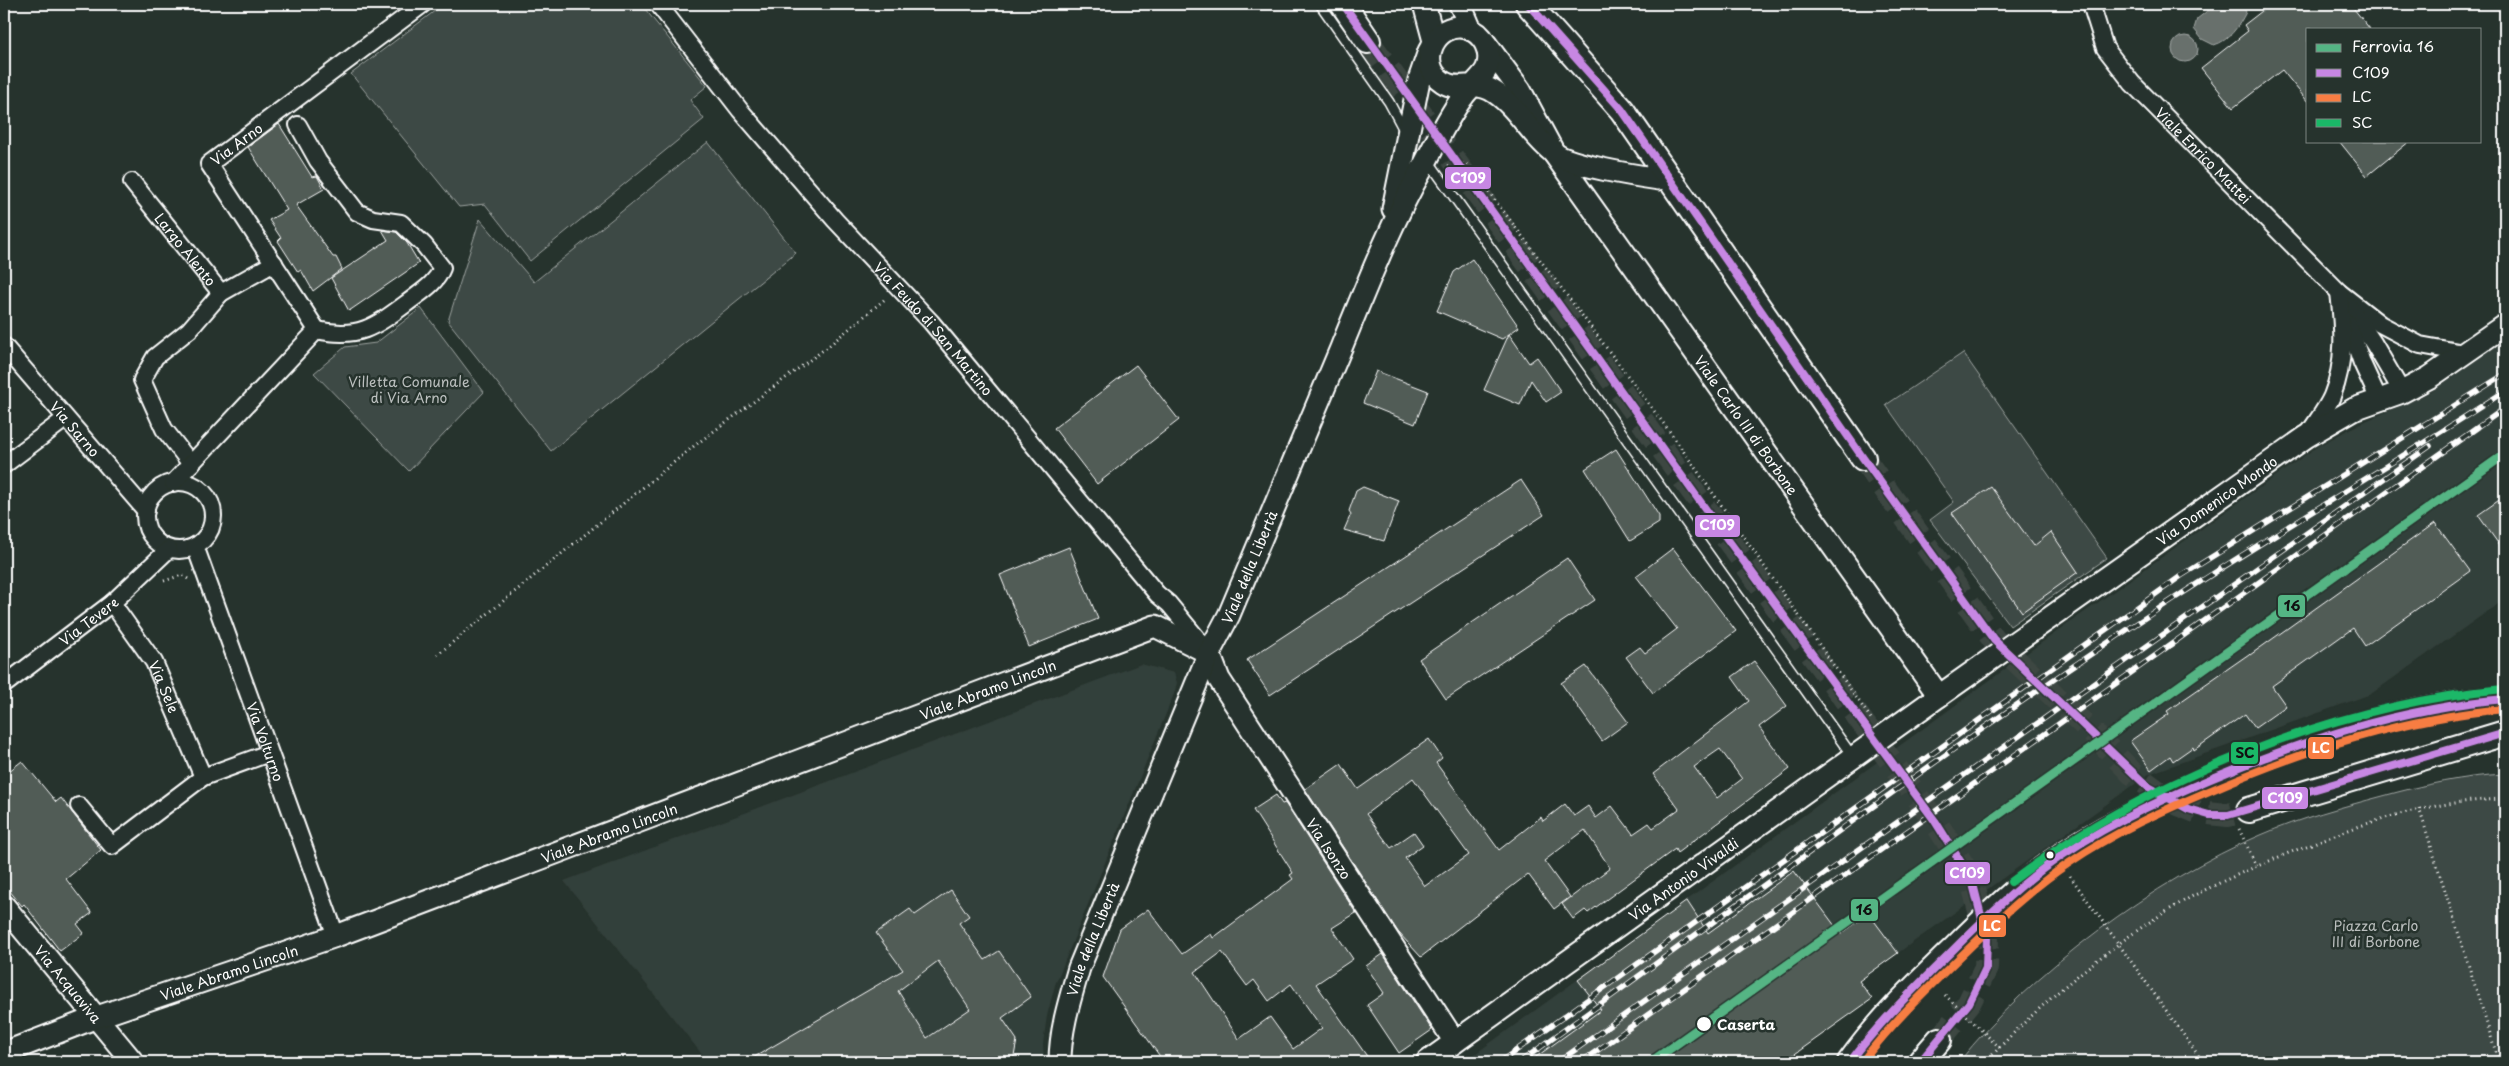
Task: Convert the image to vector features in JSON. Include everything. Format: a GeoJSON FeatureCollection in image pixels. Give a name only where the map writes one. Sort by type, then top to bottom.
{"type":"FeatureCollection","features":[{"type":"Feature","properties":{"kind":"main road"},"geometry":{"type":"LineString","coordinates":[[1342,4],[1368,41]]}},
{"type":"Feature","properties":{"kind":"main road"},"geometry":{"type":"LineString","coordinates":[[1528,4],[1622,110],[1863,458]]}},
{"type":"Feature","properties":{"kind":"main road"},"geometry":{"type":"LineString","coordinates":[[1856,1055],[1884,1020],[1922,979],[2017,890],[2058,859],[2105,829],[2146,808],[2293,747],[2338,732],[2407,714],[2469,702],[2505,699]]}},
{"type":"Feature","properties":{"kind":"main road"},"geometry":{"type":"LineString","coordinates":[[2249,810],[2505,733]]}},
{"type":"Feature","properties":{"kind":"main road"},"geometry":{"type":"LineString","coordinates":[[1920,1062],[1939,1040]]}},
{"type":"Feature","properties":{"kind":"street","name":"Via Arno"},"geometry":{"type":"LineString","coordinates":[[317,330],[209,164],[423,4]]}},
{"type":"Feature","properties":{"kind":"street","name":"Via Feudo di San Martino"},"geometry":{"type":"LineString","coordinates":[[658,4],[740,110],[835,220],[931,322],[1157,594],[1169,604],[1209,653]]}},
{"type":"Feature","properties":{"kind":"street","name":"Viale Carlo III di Borbone"},"geometry":{"type":"LineString","coordinates":[[1424,4],[1432,44],[1430,66],[1443,82],[1462,87],[1478,80],[1487,67],[1489,59],[1460,4]]}},
{"type":"Feature","properties":{"kind":"street","name":"Viale Enrico Mattei"},"geometry":{"type":"LineString","coordinates":[[2091,4],[2105,48],[2132,83],[2339,292],[2380,324],[2420,345],[2464,353]]}},
{"type":"Feature","properties":{"kind":"street"},"geometry":{"type":"LineString","coordinates":[[1390,231],[1418,80],[1432,44],[1447,30],[1455,27],[1478,36]]}},
{"type":"Feature","properties":{"kind":"street","name":"Viale Carlo III di Borbone"},"geometry":{"type":"LineString","coordinates":[[1478,36],[1520,90],[1555,155],[1939,696]]}},
{"type":"Feature","properties":{"kind":"street","name":"Viale Carlo III di Borbone"},"geometry":{"type":"LineString","coordinates":[[1471,84],[1487,88],[1499,95],[1555,155]]}},
{"type":"Feature","properties":{"kind":"street","name":"Viale della Libertà"},"geometry":{"type":"LineString","coordinates":[[1060,1056],[1067,1009],[1078,968],[1209,653],[1229,615],[1390,231],[1430,164],[1456,106],[1471,84]]}},
{"type":"Feature","properties":{"kind":"street"},"geometry":{"type":"LineString","coordinates":[[173,483],[194,485],[203,491],[209,500],[213,521],[204,540],[187,549],[169,549],[153,538],[148,530],[146,511],[155,492],[173,483],[317,330],[336,334],[358,332],[377,326],[437,280],[442,268],[424,245],[401,223],[373,219],[357,212],[318,161],[298,125]]}},
{"type":"Feature","properties":{"kind":"street"},"geometry":{"type":"LineString","coordinates":[[1555,155],[1623,173],[1660,179],[1666,175]]}},
{"type":"Feature","properties":{"kind":"street","name":"Largo Alento"},"geometry":{"type":"LineString","coordinates":[[132,182],[221,294],[274,263]]}},
{"type":"Feature","properties":{"kind":"street"},"geometry":{"type":"LineString","coordinates":[[2306,437],[2331,398],[2340,371],[2344,337],[2339,292]]}},
{"type":"Feature","properties":{"kind":"street","name":"Viale Enrico Mattei"},"geometry":{"type":"LineString","coordinates":[[2339,292],[2374,344],[2402,392]]}},
{"type":"Feature","properties":{"kind":"street","name":"Viale Enrico Mattei"},"geometry":{"type":"LineString","coordinates":[[2339,292],[2356,346],[2379,400]]}},
{"type":"Feature","properties":{"kind":"street"},"geometry":{"type":"LineString","coordinates":[[190,464],[164,429],[142,380],[155,357],[189,330],[221,294]]}},
{"type":"Feature","properties":{"kind":"street","name":"Via Domenico Mondo"},"geometry":{"type":"LineString","coordinates":[[1939,696],[2306,437],[2354,410],[2402,392],[2430,377],[2505,325]]}},
{"type":"Feature","properties":{"kind":"street","name":"Via Sarno"},"geometry":{"type":"LineString","coordinates":[[4,346],[146,511]]}},
{"type":"Feature","properties":{"kind":"street"},"geometry":{"type":"LineString","coordinates":[[4,465],[65,418]]}},
{"type":"Feature","properties":{"kind":"street","name":"Via Volturno"},"geometry":{"type":"LineString","coordinates":[[195,546],[336,936]]}},
{"type":"Feature","properties":{"kind":"street","name":"Via Tevere"},"geometry":{"type":"LineString","coordinates":[[4,685],[112,603],[169,549]]}},
{"type":"Feature","properties":{"kind":"street","name":"Via Sele"},"geometry":{"type":"LineString","coordinates":[[112,603],[154,662],[203,777]]}},
{"type":"Feature","properties":{"kind":"street","name":"Viale Abramo Lincoln"},"geometry":{"type":"LineString","coordinates":[[4,1053],[97,1017],[336,936],[1156,626],[1209,653]]}},
{"type":"Feature","properties":{"kind":"street","name":"Via Isonzo"},"geometry":{"type":"LineString","coordinates":[[1209,653],[1218,679],[1455,1042]]}},
{"type":"Feature","properties":{"kind":"street","name":"Via Antonio Vivaldi"},"geometry":{"type":"LineString","coordinates":[[1427,1062],[1939,696]]}},
{"type":"Feature","properties":{"kind":"street"},"geometry":{"type":"LineString","coordinates":[[79,806],[112,846],[203,777],[270,753]]}},
{"type":"Feature","properties":{"kind":"street","name":"Via Acquaviva"},"geometry":{"type":"LineString","coordinates":[[4,906],[133,1062]]}},
{"type":"Feature","properties":{"kind":"lane"},"geometry":{"type":"LineString","coordinates":[[1320,4],[1389,102],[1408,136]]}},
{"type":"Feature","properties":{"kind":"lane"},"geometry":{"type":"LineString","coordinates":[[1430,164],[1853,758]]}},
{"type":"Feature","properties":{"kind":"lane"},"geometry":{"type":"LineString","coordinates":[[1837,1062],[1856,1055]]}},
{"type":"Feature","properties":{"kind":"path"},"geometry":{"type":"LineString","coordinates":[[1430,164],[1468,163],[1670,432],[1884,736]]}},
{"type":"Feature","properties":{"kind":"path"},"geometry":{"type":"LineString","coordinates":[[437,655],[694,446],[826,348],[899,288]]}},
{"type":"Feature","properties":{"kind":"path"},"geometry":{"type":"LineString","coordinates":[[154,584],[182,575],[193,583]]}},
{"type":"Feature","properties":{"kind":"path"},"geometry":{"type":"LineString","coordinates":[[1986,1062],[2044,1005],[2119,945],[2192,897],[2240,874],[2377,819],[2419,808],[2465,800],[2505,799]]}},
{"type":"Feature","properties":{"kind":"path"},"geometry":{"type":"LineString","coordinates":[[2419,808],[2499,1062]]}},
{"type":"Feature","properties":{"kind":"path"},"geometry":{"type":"LineString","coordinates":[[2058,859],[2203,1062]]}},
{"type":"Feature","properties":{"kind":"path"},"geometry":{"type":"LineString","coordinates":[[1945,995],[2000,1048]]}},
{"type":"Feature","properties":{"kind":"shaded area"},"geometry":{"type":"Polygon","coordinates":[[[2216,4],[2242,4],[2246,12],[2233,32],[2224,40],[2214,45],[2202,39],[2194,29],[2197,19],[2216,4]]]}},
{"type":"Feature","properties":{"kind":"shaded area"},"geometry":{"type":"Polygon","coordinates":[[[2185,36],[2194,40],[2198,49],[2194,58],[2185,62],[2176,58],[2172,49],[2176,40],[2185,36]]]}},
{"type":"Feature","properties":{"kind":"shaded area"},"geometry":{"type":"Polygon","coordinates":[[[2505,340],[2505,599],[2371,694],[2149,774],[1860,980],[1872,999],[1792,1056],[1796,1062],[1464,1062],[2041,643],[2318,446],[2359,424],[2429,393],[2505,340]]]}},
{"type":"Feature","properties":{"kind":"shaded area"},"geometry":{"type":"Polygon","coordinates":[[[1141,664],[1174,673],[1177,683],[1055,985],[1047,1016],[1043,1044],[1044,1062],[708,1062],[564,881],[1141,664]]]}},
{"type":"Feature","properties":{"kind":"green space"},"geometry":{"type":"Polygon","coordinates":[[[444,4],[641,4],[707,86],[690,100],[704,119],[530,261],[485,204],[459,207],[351,74],[444,4]]]}},
{"type":"Feature","properties":{"kind":"green space"},"geometry":{"type":"Polygon","coordinates":[[[708,142],[796,253],[551,451],[448,321],[480,219],[534,282],[708,142]]]}},
{"type":"Feature","properties":{"kind":"green space","name":"Villetta Comunale di Via Arno"},"geometry":{"type":"Polygon","coordinates":[[[421,308],[484,392],[409,471],[314,373],[345,347],[376,343],[421,308]]]}},
{"type":"Feature","properties":{"kind":"green space"},"geometry":{"type":"Polygon","coordinates":[[[1963,353],[2107,558],[2010,626],[1930,520],[1954,502],[1886,405],[1963,353]]]}},
{"type":"Feature","properties":{"kind":"green space","name":"Piazza Carlo III di Borbone"},"geometry":{"type":"Polygon","coordinates":[[[2505,774],[2505,1062],[1959,1062],[1988,1028],[2021,995],[2097,932],[2179,877],[2221,854],[2276,829],[2352,804],[2443,782],[2505,774]]]}},
{"type":"Feature","properties":{"kind":"building"},"geometry":{"type":"Polygon","coordinates":[[[2271,4],[2350,4],[2369,28],[2306,28],[2306,100],[2282,70],[2233,108],[2201,68],[2248,31],[2244,25],[2271,4]]]}},
{"type":"Feature","properties":{"kind":"building"},"geometry":{"type":"Polygon","coordinates":[[[279,124],[312,177],[317,176],[324,189],[296,205],[333,257],[336,257],[342,269],[313,291],[301,270],[298,272],[278,241],[281,238],[269,220],[287,210],[248,147],[279,124]]]}},
{"type":"Feature","properties":{"kind":"building"},"geometry":{"type":"Polygon","coordinates":[[[2340,142],[2409,142],[2367,176],[2340,142]]]}},
{"type":"Feature","properties":{"kind":"building"},"geometry":{"type":"Polygon","coordinates":[[[382,230],[396,232],[407,243],[419,263],[349,311],[331,278],[388,240],[382,230]]]}},
{"type":"Feature","properties":{"kind":"building"},"geometry":{"type":"Polygon","coordinates":[[[1472,259],[1519,327],[1502,339],[1437,311],[1454,272],[1472,259]]]}},
{"type":"Feature","properties":{"kind":"building"},"geometry":{"type":"Polygon","coordinates":[[[1509,334],[1529,363],[1537,357],[1561,392],[1546,402],[1531,380],[1520,405],[1484,390],[1509,334]]]}},
{"type":"Feature","properties":{"kind":"building"},"geometry":{"type":"Polygon","coordinates":[[[1136,365],[1179,420],[1097,484],[1054,428],[1136,365]]]}},
{"type":"Feature","properties":{"kind":"building"},"geometry":{"type":"Polygon","coordinates":[[[1376,371],[1428,391],[1415,424],[1363,403],[1376,371]]]}},
{"type":"Feature","properties":{"kind":"building"},"geometry":{"type":"Polygon","coordinates":[[[1616,449],[1659,516],[1659,523],[1630,541],[1585,469],[1616,449]]]}},
{"type":"Feature","properties":{"kind":"building"},"geometry":{"type":"Polygon","coordinates":[[[1521,480],[1544,515],[1270,695],[1247,660],[1521,480]]]}},
{"type":"Feature","properties":{"kind":"building"},"geometry":{"type":"Polygon","coordinates":[[[1363,487],[1399,501],[1384,541],[1344,530],[1351,514],[1349,511],[1356,491],[1363,487]]]}},
{"type":"Feature","properties":{"kind":"building"},"geometry":{"type":"Polygon","coordinates":[[[1991,487],[2034,546],[2051,532],[2078,572],[2022,612],[1952,513],[1991,487]]]}},
{"type":"Feature","properties":{"kind":"building"},"geometry":{"type":"Polygon","coordinates":[[[2505,496],[2505,553],[2478,515],[2505,496]]]}},
{"type":"Feature","properties":{"kind":"building"},"geometry":{"type":"Polygon","coordinates":[[[2435,523],[2470,571],[2365,646],[2353,628],[2272,686],[2286,706],[2255,728],[2245,714],[2194,750],[2193,747],[2173,761],[2170,756],[2151,770],[2130,741],[2169,714],[2167,711],[2250,655],[2435,523]]]}},
{"type":"Feature","properties":{"kind":"building"},"geometry":{"type":"Polygon","coordinates":[[[1069,547],[1098,619],[1029,647],[1000,575],[1069,547]]]}},
{"type":"Feature","properties":{"kind":"building"},"geometry":{"type":"Polygon","coordinates":[[[1673,548],[1736,631],[1653,693],[1626,657],[1640,647],[1645,653],[1677,629],[1636,576],[1673,548]]]}},
{"type":"Feature","properties":{"kind":"building"},"geometry":{"type":"Polygon","coordinates":[[[1567,558],[1595,600],[1446,699],[1419,659],[1567,558]]]}},
{"type":"Feature","properties":{"kind":"building"},"geometry":{"type":"Polygon","coordinates":[[[1754,661],[1787,706],[1759,727],[1790,769],[1677,853],[1675,849],[1588,913],[1585,910],[1573,919],[1562,904],[1610,868],[1585,830],[1544,861],[1570,897],[1554,909],[1528,874],[1421,957],[1398,932],[1305,789],[1341,764],[1358,789],[1429,739],[1442,758],[1436,763],[1499,850],[1541,817],[1543,821],[1565,804],[1574,816],[1588,806],[1596,818],[1612,806],[1633,834],[1649,823],[1653,828],[1679,809],[1653,774],[1749,701],[1732,677],[1754,661]],[[1720,749],[1694,767],[1717,798],[1742,779],[1720,749]],[[1413,778],[1366,814],[1391,848],[1414,832],[1423,845],[1405,858],[1425,886],[1469,855],[1413,778]]]}},
{"type":"Feature","properties":{"kind":"building"},"geometry":{"type":"Polygon","coordinates":[[[1586,666],[1628,722],[1602,741],[1561,683],[1586,666]]]}},
{"type":"Feature","properties":{"kind":"building"},"geometry":{"type":"Polygon","coordinates":[[[22,761],[56,802],[61,798],[101,850],[66,879],[92,913],[77,924],[84,933],[60,951],[24,904],[22,906],[4,884],[4,775],[22,761]]]}},
{"type":"Feature","properties":{"kind":"building"},"geometry":{"type":"Polygon","coordinates":[[[1276,795],[1282,804],[1285,803],[1356,913],[1332,928],[1353,959],[1316,984],[1371,1062],[1164,1062],[1103,977],[1120,929],[1148,909],[1182,954],[1211,934],[1213,938],[1293,879],[1290,875],[1293,873],[1253,810],[1276,795]],[[1222,952],[1195,972],[1239,1039],[1270,1017],[1293,1049],[1322,1028],[1291,984],[1269,1001],[1254,980],[1247,986],[1222,952]]]}},
{"type":"Feature","properties":{"kind":"building"},"geometry":{"type":"Polygon","coordinates":[[[1794,871],[1841,934],[1869,914],[1898,953],[1859,981],[1872,999],[1792,1056],[1796,1062],[1529,1062],[1601,1010],[1578,980],[1687,901],[1708,933],[1794,871]]]}},
{"type":"Feature","properties":{"kind":"building"},"geometry":{"type":"Polygon","coordinates":[[[951,890],[969,916],[959,923],[985,960],[999,951],[1031,997],[1002,1018],[1017,1040],[1013,1062],[746,1062],[903,970],[876,933],[910,909],[915,915],[951,890]],[[938,961],[898,991],[927,1038],[970,1009],[938,961]]]}},
{"type":"Feature","properties":{"kind":"building"},"geometry":{"type":"Polygon","coordinates":[[[1383,954],[1432,1030],[1399,1053],[1367,1005],[1384,993],[1366,966],[1383,954]]]}},
{"type":"Feature","properties":{"kind":"tunnel"},"geometry":{"type":"LineString","coordinates":[[1368,41],[1717,525],[1935,821],[1972,880],[1987,939],[1986,968],[1969,1003],[1939,1040]]}},
{"type":"Feature","properties":{"kind":"tunnel"},"geometry":{"type":"LineString","coordinates":[[1863,458],[1994,640],[2090,730],[2132,773],[2169,800],[2198,812],[2228,815],[2249,810]]}},
{"type":"Feature","properties":{"kind":"railway"},"geometry":{"type":"LineString","coordinates":[[1500,1062],[2181,576],[2505,374]]}},
{"type":"Feature","properties":{"kind":"railway"},"geometry":{"type":"LineString","coordinates":[[1520,1062],[1927,768],[2091,654],[2175,598],[2505,391]]}},
{"type":"Feature","properties":{"kind":"railway"},"geometry":{"type":"LineString","coordinates":[[1581,1062],[2505,408]]}},
{"type":"Feature","properties":{"kind":"railway"},"geometry":{"type":"LineString","coordinates":[[1558,1062],[2430,446]]}},
{"type":"Feature","properties":{"kind":"rail line","name":"16"},"geometry":{"type":"LineString","coordinates":[[1651,1062],[2505,454]]}},
{"type":"Feature","properties":{"kind":"transit line","name":"C109"},"geometry":{"type":"LineString","coordinates":[[1343,4],[1717,525],[1935,821],[1972,880],[1987,939],[1986,968],[1969,1003],[1920,1062]]}},
{"type":"Feature","properties":{"kind":"transit line","name":"C109"},"geometry":{"type":"LineString","coordinates":[[1528,4],[1622,110],[1863,458],[1994,640],[2147,786],[2188,809],[2209,815],[2228,815],[2505,733]]}},
{"type":"Feature","properties":{"kind":"transit line","name":"SC"},"geometry":{"type":"LineString","coordinates":[[2011,882],[2064,845],[2121,811],[2181,780],[2245,753],[2310,730],[2375,711],[2440,697],[2504,689]]}},
{"type":"Feature","properties":{"kind":"transit line","name":"C109"},"geometry":{"type":"LineString","coordinates":[[1850,1062],[1900,1003],[1998,906],[2044,868],[2103,830],[2208,780],[2317,739],[2391,718],[2428,710],[2466,703],[2505,699]]}},
{"type":"Feature","properties":{"kind":"transit line","name":"LC"},"geometry":{"type":"LineString","coordinates":[[1862,1062],[1885,1034],[1922,995],[2013,907],[2069,863],[2121,832],[2158,813],[2249,774],[2320,748],[2357,737],[2430,720],[2467,713],[2505,709]]}},
{"type":"Feature","properties":{"kind":"place","name":"Caserta"},"geometry":{"type":"Point","coordinates":[1704,1024]}}]}
